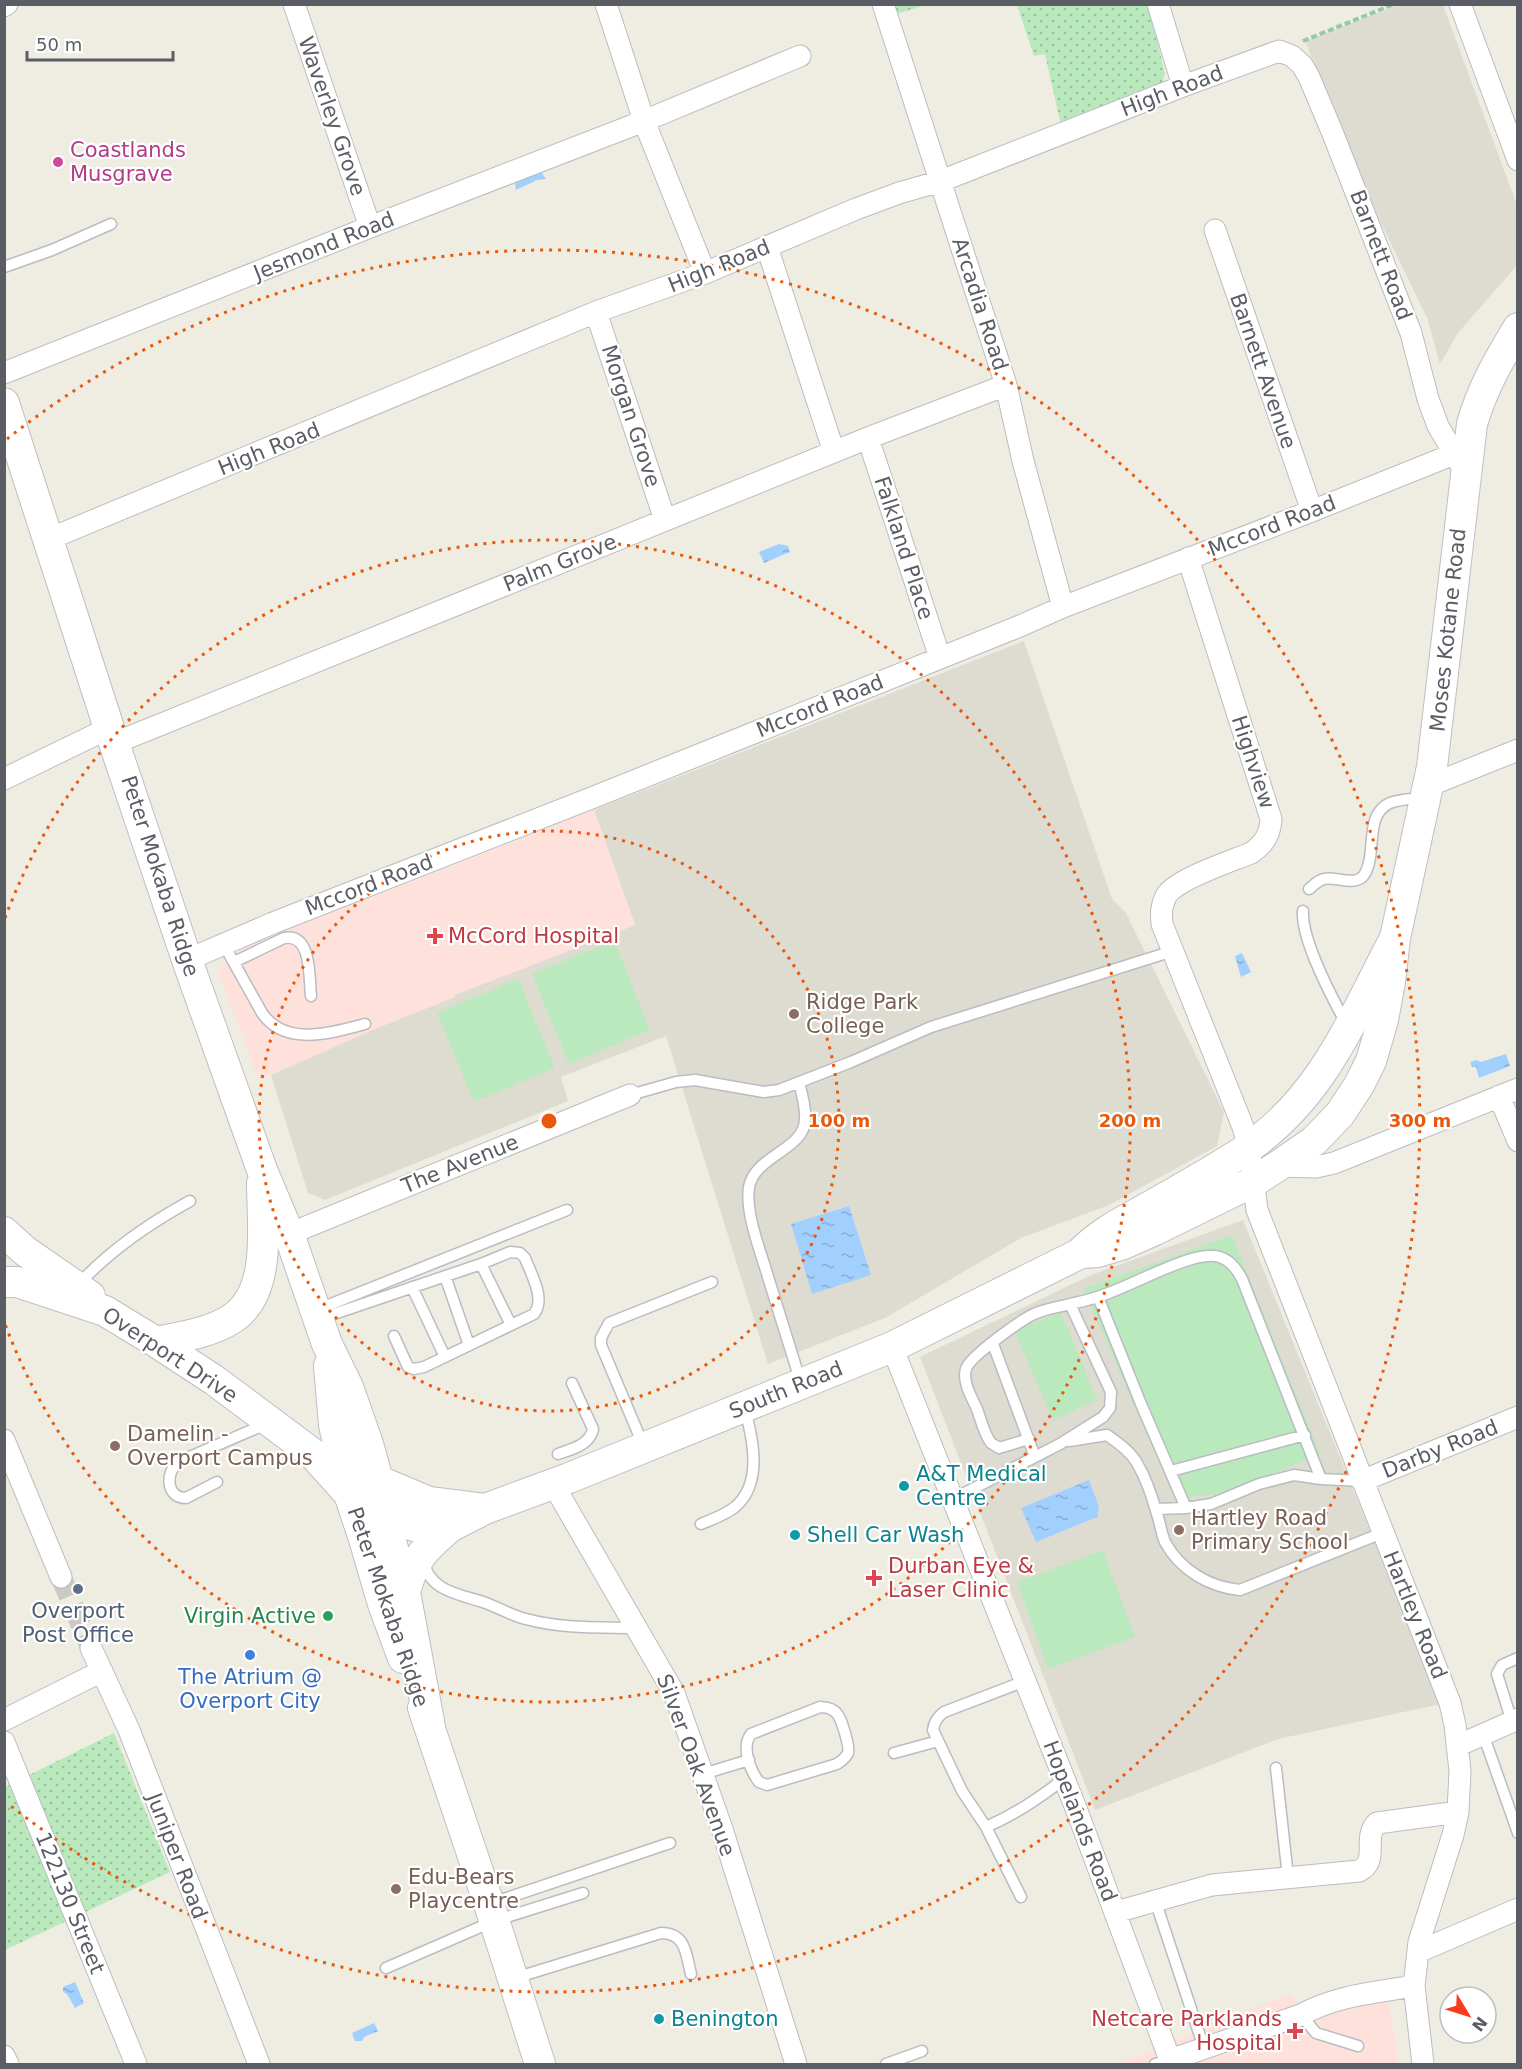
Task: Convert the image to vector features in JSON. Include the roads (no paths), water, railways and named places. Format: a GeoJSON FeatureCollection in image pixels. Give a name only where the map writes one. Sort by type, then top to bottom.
{"type":"FeatureCollection","features":[{"type":"Feature","properties":{"kind":"main road","name":"Moses Kotane Road"},"geometry":{"type":"LineString","coordinates":[[1253,1182],[1314,1141],[1340,1114],[1359,1085],[1371,1060],[1383,1020],[1395,938],[1427,792],[1450,624],[1460,463],[1479,400],[1496,364],[1518,328]]}},
{"type":"Feature","properties":{"kind":"main road","name":"Peter Mokaba Ridge"},"geometry":{"type":"LineString","coordinates":[[4,403],[187,960],[262,1170],[289,1234],[321,1324],[348,1387],[378,1480],[384,1516],[405,1592],[430,1727]]}},
{"type":"Feature","properties":{"kind":"main road","name":"Moses Kotane Road"},"geometry":{"type":"LineString","coordinates":[[1249,1147],[1296,1106],[1321,1076],[1349,1029],[1395,938]]}},
{"type":"Feature","properties":{"kind":"main road","name":"South Road"},"geometry":{"type":"LineString","coordinates":[[337,1474],[384,1516],[414,1526],[450,1527],[485,1509],[802,1385],[892,1347],[1079,1254],[1096,1237],[1113,1226],[1171,1195],[1249,1147]]}},
{"type":"Feature","properties":{"kind":"main road"},"geometry":{"type":"LineString","coordinates":[[156,1342],[190,1335],[216,1326],[231,1319],[251,1298],[258,1284],[262,1267],[262,1170]]}},
{"type":"Feature","properties":{"kind":"main road","name":"South Road"},"geometry":{"type":"LineString","coordinates":[[1079,1254],[1098,1252],[1121,1245],[1253,1182]]}},
{"type":"Feature","properties":{"kind":"main road"},"geometry":{"type":"LineString","coordinates":[[4,1232],[26,1251],[76,1286],[105,1311]]}},
{"type":"Feature","properties":{"kind":"main road","name":"Overport Drive"},"geometry":{"type":"LineString","coordinates":[[4,1281],[17,1282],[105,1311],[214,1380],[337,1474]]}},
{"type":"Feature","properties":{"kind":"main road","name":"Peter Mokaba Ridge"},"geometry":{"type":"LineString","coordinates":[[321,1324],[334,1425],[337,1474],[364,1539],[382,1604],[430,1727],[540,2064]]}},
{"type":"Feature","properties":{"kind":"main road","name":"South Road"},"geometry":{"type":"LineString","coordinates":[[337,1474],[378,1480],[429,1502],[485,1509]]}},
{"type":"Feature","properties":{"kind":"main road"},"geometry":{"type":"LineString","coordinates":[[405,1592],[412,1568],[422,1554],[450,1527]]}},
{"type":"Feature","properties":{"kind":"street","name":"Waverley Grove"},"geometry":{"type":"LineString","coordinates":[[294,4],[370,227]]}},
{"type":"Feature","properties":{"kind":"street"},"geometry":{"type":"LineString","coordinates":[[606,4],[644,121],[705,273]]}},
{"type":"Feature","properties":{"kind":"street","name":"Arcadia Road"},"geometry":{"type":"LineString","coordinates":[[883,4],[1006,385],[1023,461],[1064,607]]}},
{"type":"Feature","properties":{"kind":"street"},"geometry":{"type":"LineString","coordinates":[[1158,4],[1184,86]]}},
{"type":"Feature","properties":{"kind":"street"},"geometry":{"type":"LineString","coordinates":[[1460,4],[1518,160]]}},
{"type":"Feature","properties":{"kind":"street","name":"High Road"},"geometry":{"type":"LineString","coordinates":[[49,539],[596,312],[705,273],[856,209],[941,181],[1279,51]]}},
{"type":"Feature","properties":{"kind":"street","name":"Barnett Road"},"geometry":{"type":"LineString","coordinates":[[1279,51],[1292,56],[1302,65],[1309,77],[1412,333],[1428,399],[1438,426],[1460,463]]}},
{"type":"Feature","properties":{"kind":"street","name":"Jesmond Road"},"geometry":{"type":"LineString","coordinates":[[4,373],[644,121],[800,56]]}},
{"type":"Feature","properties":{"kind":"street","name":"Barnett Avenue"},"geometry":{"type":"LineString","coordinates":[[1215,230],[1312,511]]}},
{"type":"Feature","properties":{"kind":"street"},"geometry":{"type":"LineString","coordinates":[[767,247],[834,452]]}},
{"type":"Feature","properties":{"kind":"street","name":"Morgan Grove"},"geometry":{"type":"LineString","coordinates":[[596,312],[665,520]]}},
{"type":"Feature","properties":{"kind":"street","name":"Palm Grove"},"geometry":{"type":"LineString","coordinates":[[4,779],[1006,385]]}},
{"type":"Feature","properties":{"kind":"street","name":"Falkland Place"},"geometry":{"type":"LineString","coordinates":[[868,438],[940,658]]}},
{"type":"Feature","properties":{"kind":"street","name":"Mccord Road"},"geometry":{"type":"LineString","coordinates":[[187,960],[229,954],[273,923],[594,797],[1188,558],[1312,511],[1460,463]]}},
{"type":"Feature","properties":{"kind":"street","name":"Highview"},"geometry":{"type":"LineString","coordinates":[[1188,558],[1271,819],[1270,832],[1262,845],[1251,853],[1180,883],[1167,894],[1161,909],[1162,924],[1243,1127],[1249,1147],[1253,1182]]}},
{"type":"Feature","properties":{"kind":"street"},"geometry":{"type":"LineString","coordinates":[[1427,792],[1518,750]]}},
{"type":"Feature","properties":{"kind":"street"},"geometry":{"type":"LineString","coordinates":[[1278,1166],[1316,1167],[1334,1162],[1508,1093],[1518,1142]]}},
{"type":"Feature","properties":{"kind":"street","name":"The Avenue"},"geometry":{"type":"LineString","coordinates":[[289,1234],[630,1095]]}},
{"type":"Feature","properties":{"kind":"street","name":"Hartley Road"},"geometry":{"type":"LineString","coordinates":[[1253,1182],[1257,1210],[1450,1703],[1460,1771],[1458,1812],[1453,1835],[1419,1942],[1414,1986],[1423,2064]]}},
{"type":"Feature","properties":{"kind":"street","name":"Hopelands Road"},"geometry":{"type":"LineString","coordinates":[[892,1347],[1116,1912],[1162,2062],[1301,2015],[1317,2006],[1414,1986]]}},
{"type":"Feature","properties":{"kind":"street","name":"Darby Road"},"geometry":{"type":"LineString","coordinates":[[1362,1481],[1518,1417]]}},
{"type":"Feature","properties":{"kind":"street"},"geometry":{"type":"LineString","coordinates":[[4,1440],[61,1577]]}},
{"type":"Feature","properties":{"kind":"street","name":"Silver Oak Avenue"},"geometry":{"type":"LineString","coordinates":[[553,1484],[674,1693],[703,1774],[796,2064]]}},
{"type":"Feature","properties":{"kind":"street","name":"Juniper Road"},"geometry":{"type":"LineString","coordinates":[[91,1648],[129,1730],[259,2064]]}},
{"type":"Feature","properties":{"kind":"street"},"geometry":{"type":"LineString","coordinates":[[4,1720],[102,1671]]}},
{"type":"Feature","properties":{"kind":"street"},"geometry":{"type":"LineString","coordinates":[[1457,1746],[1515,1720]]}},
{"type":"Feature","properties":{"kind":"street","name":"122130 Street"},"geometry":{"type":"LineString","coordinates":[[4,1742],[136,2064]]}},
{"type":"Feature","properties":{"kind":"street"},"geometry":{"type":"LineString","coordinates":[[1116,1912],[1212,1885],[1359,1871],[1368,1865],[1371,1859],[1370,1841],[1373,1827],[1377,1823],[1458,1812]]}},
{"type":"Feature","properties":{"kind":"street"},"geometry":{"type":"LineString","coordinates":[[1418,1952],[1518,1909]]}},
{"type":"Feature","properties":{"kind":"street"},"geometry":{"type":"LineString","coordinates":[[4,2056],[8,2064]]}},
{"type":"Feature","properties":{"kind":"lane"},"geometry":{"type":"LineString","coordinates":[[4,267],[52,250],[111,224]]}},
{"type":"Feature","properties":{"kind":"lane"},"geometry":{"type":"LineString","coordinates":[[1310,890],[1321,879],[1358,880],[1364,876],[1371,853],[1376,817],[1381,809],[1391,802],[1427,792]]}},
{"type":"Feature","properties":{"kind":"lane"},"geometry":{"type":"LineString","coordinates":[[1303,911],[1302,916],[1308,939],[1318,967],[1349,1029]]}},
{"type":"Feature","properties":{"kind":"lane"},"geometry":{"type":"LineString","coordinates":[[311,996],[306,950],[298,939],[284,938],[229,954],[269,1023],[283,1032],[338,1031],[365,1024]]}},
{"type":"Feature","properties":{"kind":"lane"},"geometry":{"type":"LineString","coordinates":[[630,1095],[695,1080],[764,1092],[779,1090],[931,1027],[1173,951]]}},
{"type":"Feature","properties":{"kind":"lane"},"geometry":{"type":"LineString","coordinates":[[799,1083],[806,1121],[802,1131],[786,1147],[759,1166],[752,1177],[749,1189],[758,1245],[802,1385]]}},
{"type":"Feature","properties":{"kind":"lane"},"geometry":{"type":"LineString","coordinates":[[76,1286],[120,1245],[158,1218],[190,1201]]}},
{"type":"Feature","properties":{"kind":"lane"},"geometry":{"type":"LineString","coordinates":[[321,1324],[567,1210]]}},
{"type":"Feature","properties":{"kind":"lane"},"geometry":{"type":"LineString","coordinates":[[321,1324],[412,1287],[510,1252],[520,1253],[525,1258],[539,1297],[539,1308],[534,1314],[424,1367],[414,1369],[408,1367],[394,1336]]}},
{"type":"Feature","properties":{"kind":"lane"},"geometry":{"type":"LineString","coordinates":[[1029,1439],[999,1448],[991,1443],[966,1382],[966,1369],[969,1362],[1008,1330],[1035,1314],[1098,1297],[1196,1257],[1215,1256],[1235,1266],[1242,1279],[1321,1479]]}},
{"type":"Feature","properties":{"kind":"lane"},"geometry":{"type":"LineString","coordinates":[[481,1264],[511,1325]]}},
{"type":"Feature","properties":{"kind":"lane"},"geometry":{"type":"LineString","coordinates":[[445,1276],[469,1345]]}},
{"type":"Feature","properties":{"kind":"lane"},"geometry":{"type":"LineString","coordinates":[[644,1447],[601,1345],[601,1338],[609,1323],[712,1282]]}},
{"type":"Feature","properties":{"kind":"lane"},"geometry":{"type":"LineString","coordinates":[[412,1287],[445,1357]]}},
{"type":"Feature","properties":{"kind":"lane"},"geometry":{"type":"LineString","coordinates":[[1098,1297],[1186,1508]]}},
{"type":"Feature","properties":{"kind":"lane"},"geometry":{"type":"LineString","coordinates":[[953,1499],[1060,1444],[1103,1417],[1110,1408],[1111,1392],[1070,1304]]}},
{"type":"Feature","properties":{"kind":"lane"},"geometry":{"type":"LineString","coordinates":[[993,1344],[1035,1456]]}},
{"type":"Feature","properties":{"kind":"lane"},"geometry":{"type":"LineString","coordinates":[[558,1454],[583,1444],[592,1434],[593,1429],[572,1383]]}},
{"type":"Feature","properties":{"kind":"lane"},"geometry":{"type":"LineString","coordinates":[[701,1524],[722,1516],[734,1508],[749,1485],[754,1456],[744,1406]]}},
{"type":"Feature","properties":{"kind":"lane"},"geometry":{"type":"LineString","coordinates":[[217,1482],[182,1498],[174,1494],[168,1475],[178,1462],[271,1422]]}},
{"type":"Feature","properties":{"kind":"lane"},"geometry":{"type":"LineString","coordinates":[[1060,1444],[1107,1435],[1125,1449],[1137,1464],[1156,1509],[1165,1541],[1176,1558],[1194,1575],[1226,1589],[1240,1590],[1382,1533]]}},
{"type":"Feature","properties":{"kind":"lane"},"geometry":{"type":"LineString","coordinates":[[1171,1471],[1305,1435]]}},
{"type":"Feature","properties":{"kind":"lane"},"geometry":{"type":"LineString","coordinates":[[1156,1509],[1210,1504],[1282,1476],[1294,1474],[1321,1479],[1362,1481]]}},
{"type":"Feature","properties":{"kind":"lane"},"geometry":{"type":"LineString","coordinates":[[422,1554],[429,1577],[447,1591],[526,1619],[561,1625],[638,1628]]}},
{"type":"Feature","properties":{"kind":"lane"},"geometry":{"type":"LineString","coordinates":[[1515,1720],[1497,1674],[1502,1665],[1518,1658]]}},
{"type":"Feature","properties":{"kind":"lane"},"geometry":{"type":"LineString","coordinates":[[1021,1897],[987,1827],[962,1791],[933,1730],[934,1723],[944,1712],[1025,1681]]}},
{"type":"Feature","properties":{"kind":"lane"},"geometry":{"type":"LineString","coordinates":[[820,1707],[827,1707],[838,1714],[849,1747],[848,1754],[837,1764],[767,1785],[756,1778],[749,1760],[746,1744],[751,1734],[820,1707]]}},
{"type":"Feature","properties":{"kind":"lane"},"geometry":{"type":"LineString","coordinates":[[1483,1734],[1518,1833]]}},
{"type":"Feature","properties":{"kind":"lane"},"geometry":{"type":"LineString","coordinates":[[894,1753],[938,1741]]}},
{"type":"Feature","properties":{"kind":"lane"},"geometry":{"type":"LineString","coordinates":[[703,1774],[749,1760]]}},
{"type":"Feature","properties":{"kind":"lane"},"geometry":{"type":"LineString","coordinates":[[1276,1768],[1288,1877]]}},
{"type":"Feature","properties":{"kind":"lane"},"geometry":{"type":"LineString","coordinates":[[987,1827],[1012,1816],[1064,1779]]}},
{"type":"Feature","properties":{"kind":"lane"},"geometry":{"type":"LineString","coordinates":[[386,1968],[491,1913],[670,1843]]}},
{"type":"Feature","properties":{"kind":"lane"},"geometry":{"type":"LineString","coordinates":[[491,1913],[583,1893]]}},
{"type":"Feature","properties":{"kind":"lane"},"geometry":{"type":"LineString","coordinates":[[1155,1900],[1204,2048]]}},
{"type":"Feature","properties":{"kind":"lane"},"geometry":{"type":"LineString","coordinates":[[512,1978],[661,1933],[670,1933],[684,1944],[691,1974]]}},
{"type":"Feature","properties":{"kind":"lane"},"geometry":{"type":"LineString","coordinates":[[1301,2015],[1316,2033],[1358,2046]]}},
{"type":"Feature","properties":{"kind":"lane"},"geometry":{"type":"LineString","coordinates":[[886,2064],[922,2050]]}},
{"type":"Feature","properties":{"kind":"water"},"geometry":{"type":"Polygon","coordinates":[[[540,170],[546,179],[537,180],[516,190],[517,180],[540,170]]]}},
{"type":"Feature","properties":{"kind":"water"},"geometry":{"type":"Polygon","coordinates":[[[779,544],[788,546],[790,552],[764,563],[759,552],[779,544]]]}},
{"type":"Feature","properties":{"kind":"water"},"geometry":{"type":"Polygon","coordinates":[[[1242,953],[1251,972],[1241,977],[1235,956],[1242,953]]]}},
{"type":"Feature","properties":{"kind":"water"},"geometry":{"type":"Polygon","coordinates":[[[1506,1054],[1510,1066],[1479,1078],[1476,1067],[1472,1067],[1470,1062],[1477,1060],[1481,1062],[1506,1054]]]}},
{"type":"Feature","properties":{"kind":"water"},"geometry":{"type":"Polygon","coordinates":[[[849,1206],[871,1275],[812,1294],[791,1224],[849,1206]]]}},
{"type":"Feature","properties":{"kind":"water"},"geometry":{"type":"Polygon","coordinates":[[[1089,1480],[1099,1507],[1097,1517],[1036,1542],[1021,1508],[1089,1480]]]}},
{"type":"Feature","properties":{"kind":"water"},"geometry":{"type":"Polygon","coordinates":[[[75,1982],[84,2003],[75,2008],[67,1994],[63,1992],[63,1987],[75,1982]]]}},
{"type":"Feature","properties":{"kind":"water"},"geometry":{"type":"Polygon","coordinates":[[[374,2023],[378,2031],[364,2037],[362,2041],[355,2041],[352,2033],[374,2023]]]}},
{"type":"Feature","properties":{"kind":"tunnel"},"geometry":{"type":"LineString","coordinates":[[61,1577],[91,1648]]}},
{"type":"Feature","properties":{"kind":"place","name":"Coastlands Musgrave"},"geometry":{"type":"Point","coordinates":[58,162]}},
{"type":"Feature","properties":{"kind":"place","name":"McCord Hospital"},"geometry":{"type":"Point","coordinates":[435,936]}},
{"type":"Feature","properties":{"kind":"place","name":"Ridge Park College"},"geometry":{"type":"Point","coordinates":[794,1014]}},
{"type":"Feature","properties":{"kind":"place","name":"Damelin - Overport Campus"},"geometry":{"type":"Point","coordinates":[115,1446]}},
{"type":"Feature","properties":{"kind":"place","name":"A&T Medical Centre"},"geometry":{"type":"Point","coordinates":[904,1486]}},
{"type":"Feature","properties":{"kind":"place","name":"Hartley Road Primary School"},"geometry":{"type":"Point","coordinates":[1179,1530]}},
{"type":"Feature","properties":{"kind":"place","name":"Shell Car Wash"},"geometry":{"type":"Point","coordinates":[795,1535]}},
{"type":"Feature","properties":{"kind":"place","name":"Durban Eye & Laser Clinic"},"geometry":{"type":"Point","coordinates":[874,1578]}},
{"type":"Feature","properties":{"kind":"place","name":"Overport Post Office"},"geometry":{"type":"Point","coordinates":[78,1589]}},
{"type":"Feature","properties":{"kind":"place","name":"Virgin Active"},"geometry":{"type":"Point","coordinates":[328,1616]}},
{"type":"Feature","properties":{"kind":"place","name":"The Atrium @ Overport City"},"geometry":{"type":"Point","coordinates":[250,1655]}},
{"type":"Feature","properties":{"kind":"place","name":"Edu-Bears Playcentre"},"geometry":{"type":"Point","coordinates":[396,1889]}},
{"type":"Feature","properties":{"kind":"place","name":"Benington"},"geometry":{"type":"Point","coordinates":[659,2019]}},
{"type":"Feature","properties":{"kind":"place","name":"Netcare Parklands Hospital"},"geometry":{"type":"Point","coordinates":[1295,2031]}}]}
